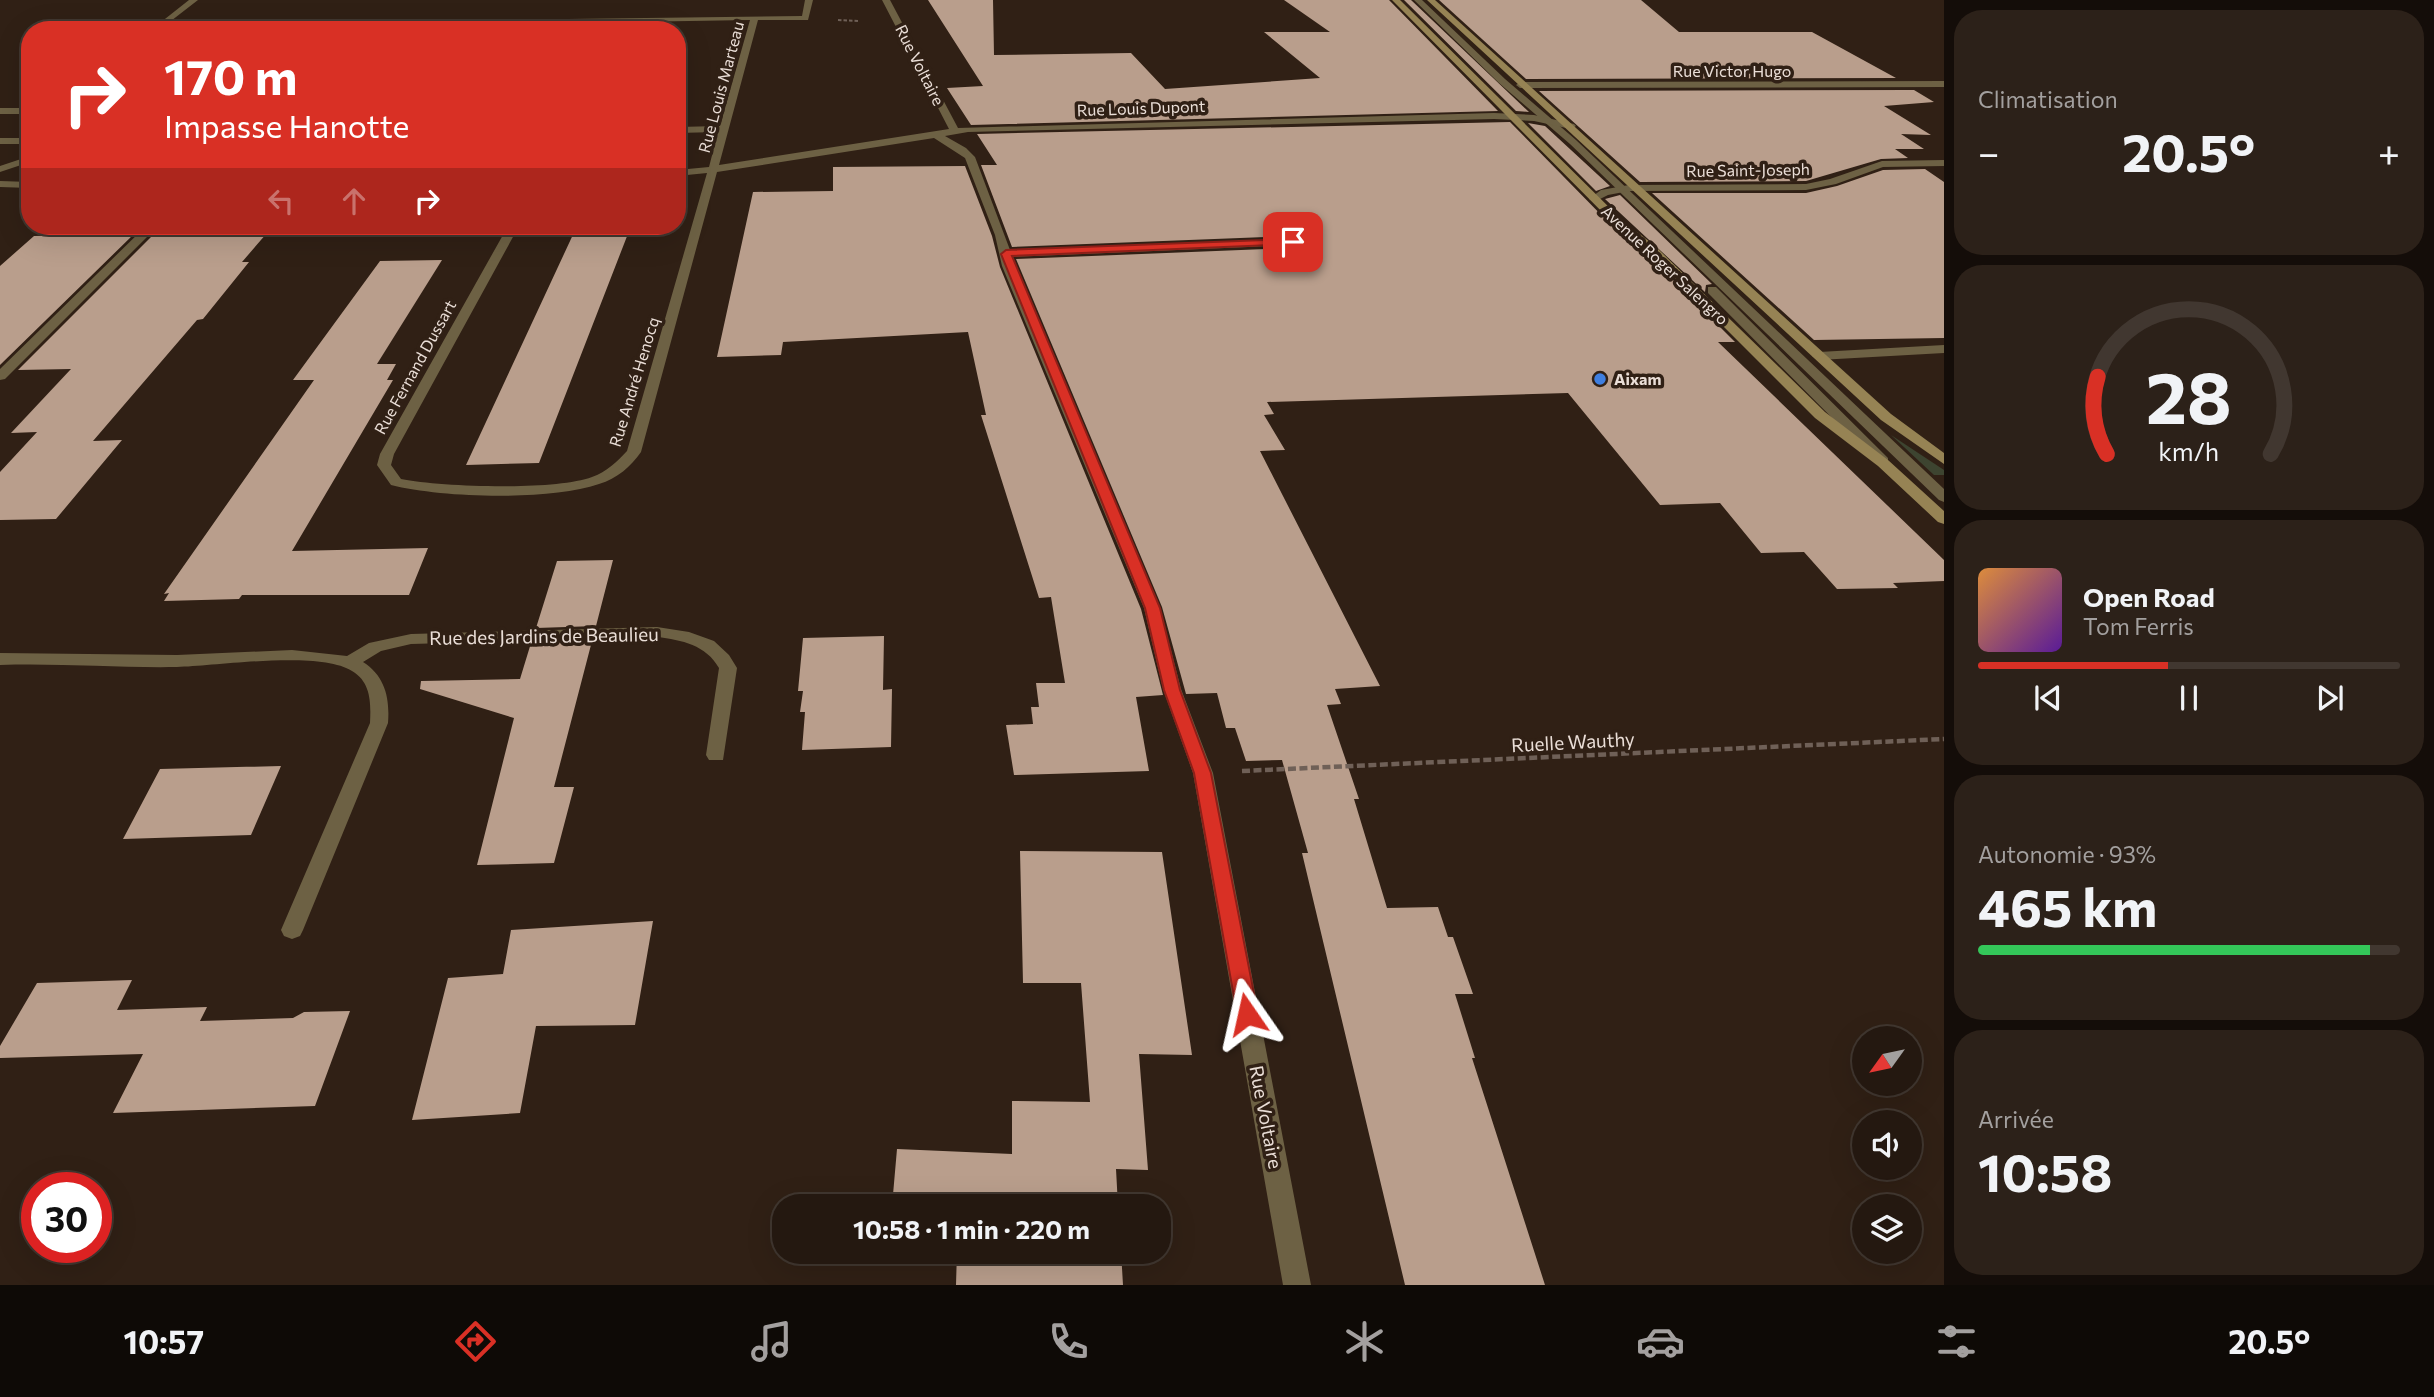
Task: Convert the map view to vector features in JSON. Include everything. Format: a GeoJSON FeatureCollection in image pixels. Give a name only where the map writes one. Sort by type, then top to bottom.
{"type":"FeatureCollection","features":[{"type":"Feature","properties":{"kind":"main road","name":"Avenue Roger Salengro"},"geometry":{"type":"LineString","coordinates":[[1396,0],[1594,199],[1651,248],[1820,415],[1895,474],[1944,519]]}},
{"type":"Feature","properties":{"kind":"main road","name":"Avenue Roger Salengro"},"geometry":{"type":"LineString","coordinates":[[1431,0],[1520,85],[1571,126],[1893,423],[1944,460]]}},
{"type":"Feature","properties":{"kind":"street"},"geometry":{"type":"LineString","coordinates":[[166,21],[194,0]]}},
{"type":"Feature","properties":{"kind":"street"},"geometry":{"type":"LineString","coordinates":[[755,18],[805,18],[809,0]]}},
{"type":"Feature","properties":{"kind":"street","name":"Rue Voltaire"},"geometry":{"type":"LineString","coordinates":[[886,0],[954,130]]}},
{"type":"Feature","properties":{"kind":"street"},"geometry":{"type":"LineString","coordinates":[[1408,0],[1491,82],[1616,190],[1944,497]]}},
{"type":"Feature","properties":{"kind":"street"},"geometry":{"type":"LineString","coordinates":[[1418,0],[1502,81],[1549,120],[1895,474]]}},
{"type":"Feature","properties":{"kind":"street","name":"Rue Louis Marteau"},"geometry":{"type":"LineString","coordinates":[[576,21],[755,18],[714,170]]}},
{"type":"Feature","properties":{"kind":"street","name":"Rue Victor Hugo"},"geometry":{"type":"LineString","coordinates":[[1520,85],[1944,83]]}},
{"type":"Feature","properties":{"kind":"street"},"geometry":{"type":"LineString","coordinates":[[0,111],[21,111]]}},
{"type":"Feature","properties":{"kind":"street","name":"Rue Louis Dupont"},"geometry":{"type":"LineString","coordinates":[[686,172],[714,170],[954,130],[1512,116],[1534,117],[1571,126]]}},
{"type":"Feature","properties":{"kind":"street"},"geometry":{"type":"LineString","coordinates":[[686,130],[724,129]]}},
{"type":"Feature","properties":{"kind":"street","name":"Rue Voltaire"},"geometry":{"type":"LineString","coordinates":[[934,134],[963,150],[970,157],[1002,234],[1006,254],[1152,608],[1172,690],[1203,773],[1297,1285]]}},
{"type":"Feature","properties":{"kind":"street"},"geometry":{"type":"LineString","coordinates":[[0,141],[21,141]]}},
{"type":"Feature","properties":{"kind":"street"},"geometry":{"type":"LineString","coordinates":[[0,169],[21,162]]}},
{"type":"Feature","properties":{"kind":"street","name":"Rue Saint-Joseph"},"geometry":{"type":"LineString","coordinates":[[1594,199],[1616,190],[1637,188],[1806,187],[1832,182],[1882,164],[1944,163]]}},
{"type":"Feature","properties":{"kind":"street","name":"Rue André Henocq"},"geometry":{"type":"LineString","coordinates":[[485,487],[550,488],[595,481],[625,463],[634,452],[714,170]]}},
{"type":"Feature","properties":{"kind":"street"},"geometry":{"type":"LineString","coordinates":[[0,184],[21,185]]}},
{"type":"Feature","properties":{"kind":"street"},"geometry":{"type":"LineString","coordinates":[[0,376],[6,363],[142,235]]}},
{"type":"Feature","properties":{"kind":"street","name":"Rue Fernand Dussart"},"geometry":{"type":"LineString","coordinates":[[485,487],[408,486],[396,482],[384,466],[387,454],[508,235]]}},
{"type":"Feature","properties":{"kind":"street"},"geometry":{"type":"LineString","coordinates":[[1006,254],[1293,242]]}},
{"type":"Feature","properties":{"kind":"street"},"geometry":{"type":"LineString","coordinates":[[1819,356],[1944,349]]}},
{"type":"Feature","properties":{"kind":"street","name":"Rue des Jardins de Beaulieu"},"geometry":{"type":"LineString","coordinates":[[349,662],[392,641],[411,639],[657,632],[680,635],[712,647],[729,668],[716,755]]}},
{"type":"Feature","properties":{"kind":"street"},"geometry":{"type":"LineString","coordinates":[[0,659],[177,661],[332,657],[362,669],[375,683],[382,699],[379,723],[292,930]]}},
{"type":"Feature","properties":{"kind":"path"},"geometry":{"type":"LineString","coordinates":[[805,18],[896,20]]}},
{"type":"Feature","properties":{"kind":"path","name":"Ruelle Wauthy"},"geometry":{"type":"LineString","coordinates":[[1203,773],[1944,739]]}},
{"type":"Feature","properties":{"kind":"green space"},"geometry":{"type":"Polygon","coordinates":[[[1891,435],[1944,470],[1944,475],[1934,475],[1891,435]]]}},
{"type":"Feature","properties":{"kind":"building"},"geometry":{"type":"Polygon","coordinates":[[[928,0],[993,0],[994,55],[1131,53],[1165,89],[1320,78],[1264,32],[1330,32],[1284,0],[1389,0],[1498,111],[971,125],[947,88],[983,86],[928,0]]]}},
{"type":"Feature","properties":{"kind":"building"},"geometry":{"type":"Polygon","coordinates":[[[1404,0],[1411,0],[1529,112],[1516,111],[1404,0]]]}},
{"type":"Feature","properties":{"kind":"building"},"geometry":{"type":"Polygon","coordinates":[[[1439,0],[1641,0],[1679,32],[1812,32],[1896,78],[1526,79],[1439,0]]]}},
{"type":"Feature","properties":{"kind":"building"},"geometry":{"type":"Polygon","coordinates":[[[1914,90],[1934,102],[1884,106],[1931,135],[1901,134],[1924,149],[1895,149],[1908,158],[1881,159],[1806,181],[1640,182],[1539,91],[1914,90]]]}},
{"type":"Feature","properties":{"kind":"building"},"geometry":{"type":"Polygon","coordinates":[[[1510,122],[1613,227],[1645,252],[1735,342],[1718,342],[1944,560],[1944,581],[1893,583],[1898,588],[1837,589],[1804,552],[1761,553],[1720,503],[1660,505],[1568,393],[1267,402],[1274,414],[1264,415],[1285,450],[1260,451],[1380,686],[1335,689],[1341,704],[1327,705],[1359,799],[1354,799],[1387,908],[1438,907],[1448,937],[1453,937],[1473,994],[1455,994],[1475,1058],[1472,1058],[1545,1285],[1405,1285],[1302,853],[1308,853],[1282,760],[1246,761],[1235,728],[1226,728],[1217,693],[1186,694],[1162,607],[1016,259],[1293,248],[1301,241],[1293,236],[1012,247],[981,165],[997,165],[977,134],[1510,122]]]}},
{"type":"Feature","properties":{"kind":"building"},"geometry":{"type":"Polygon","coordinates":[[[1528,123],[1545,126],[1610,186],[1596,191],[1528,123]]]}},
{"type":"Feature","properties":{"kind":"building"},"geometry":{"type":"Polygon","coordinates":[[[965,166],[992,236],[1000,267],[1141,609],[1163,695],[1136,697],[1149,771],[1014,775],[1006,725],[1033,724],[1031,707],[1039,707],[1036,683],[1065,683],[1051,597],[1039,598],[981,415],[986,415],[968,332],[783,342],[781,355],[717,357],[753,192],[833,191],[833,167],[965,166]]]}},
{"type":"Feature","properties":{"kind":"building"},"geometry":{"type":"Polygon","coordinates":[[[1925,169],[1944,182],[1944,338],[1814,340],[1652,193],[1806,193],[1837,186],[1883,170],[1925,169]]]}},
{"type":"Feature","properties":{"kind":"building"},"geometry":{"type":"Polygon","coordinates":[[[1620,195],[1712,284],[1706,285],[1705,292],[1605,199],[1620,195]]]}},
{"type":"Feature","properties":{"kind":"building"},"geometry":{"type":"Polygon","coordinates":[[[133,235],[0,365],[0,266],[34,236],[133,235]]]}},
{"type":"Feature","properties":{"kind":"building"},"geometry":{"type":"Polygon","coordinates":[[[153,235],[265,235],[242,262],[249,262],[203,319],[197,320],[93,441],[122,440],[56,519],[0,520],[0,472],[37,432],[11,433],[71,369],[18,370],[153,235]]]}},
{"type":"Feature","properties":{"kind":"building"},"geometry":{"type":"Polygon","coordinates":[[[573,235],[628,235],[539,463],[466,465],[573,235]]]}},
{"type":"Feature","properties":{"kind":"building"},"geometry":{"type":"Polygon","coordinates":[[[442,260],[377,364],[396,364],[387,380],[393,380],[292,551],[428,548],[409,595],[242,595],[239,599],[164,601],[169,593],[164,594],[314,380],[293,380],[380,261],[442,260]]]}},
{"type":"Feature","properties":{"kind":"building"},"geometry":{"type":"Polygon","coordinates":[[[613,560],[596,626],[536,628],[557,561],[613,560]]]}},
{"type":"Feature","properties":{"kind":"building"},"geometry":{"type":"Polygon","coordinates":[[[884,636],[883,690],[892,689],[891,747],[802,750],[805,712],[800,712],[803,691],[798,691],[803,638],[884,636]]]}},
{"type":"Feature","properties":{"kind":"building"},"geometry":{"type":"Polygon","coordinates":[[[592,641],[554,787],[574,787],[554,863],[477,865],[514,718],[420,689],[421,681],[520,679],[531,643],[592,641]]]}},
{"type":"Feature","properties":{"kind":"building"},"geometry":{"type":"Polygon","coordinates":[[[281,766],[251,835],[123,839],[160,769],[281,766]]]}},
{"type":"Feature","properties":{"kind":"building"},"geometry":{"type":"Polygon","coordinates":[[[1020,851],[1162,852],[1192,1055],[1139,1054],[1148,1170],[1116,1169],[1117,1194],[893,1194],[897,1149],[1012,1154],[1012,1101],[1090,1102],[1081,983],[1023,983],[1020,851]]]}},
{"type":"Feature","properties":{"kind":"building"},"geometry":{"type":"Polygon","coordinates":[[[653,921],[635,1025],[536,1026],[520,1113],[412,1120],[448,978],[503,974],[511,930],[653,921]]]}},
{"type":"Feature","properties":{"kind":"building"},"geometry":{"type":"Polygon","coordinates":[[[132,980],[117,1010],[207,1007],[200,1021],[293,1018],[304,1012],[350,1011],[315,1106],[113,1113],[143,1054],[0,1058],[0,1046],[37,983],[132,980]]]}},
{"type":"Feature","properties":{"kind":"building"},"geometry":{"type":"Polygon","coordinates":[[[957,1264],[1122,1264],[1123,1285],[956,1285],[957,1264]]]}},
{"type":"Feature","properties":{"kind":"place","name":"Aixam"},"geometry":{"type":"Point","coordinates":[1600,379]}},
{"type":"Feature","properties":{"kind":"route"},"geometry":{"type":"LineString","coordinates":[[1247,1014],[1203,773],[1172,690],[1152,608],[1006,254],[1293,242]]}}]}
